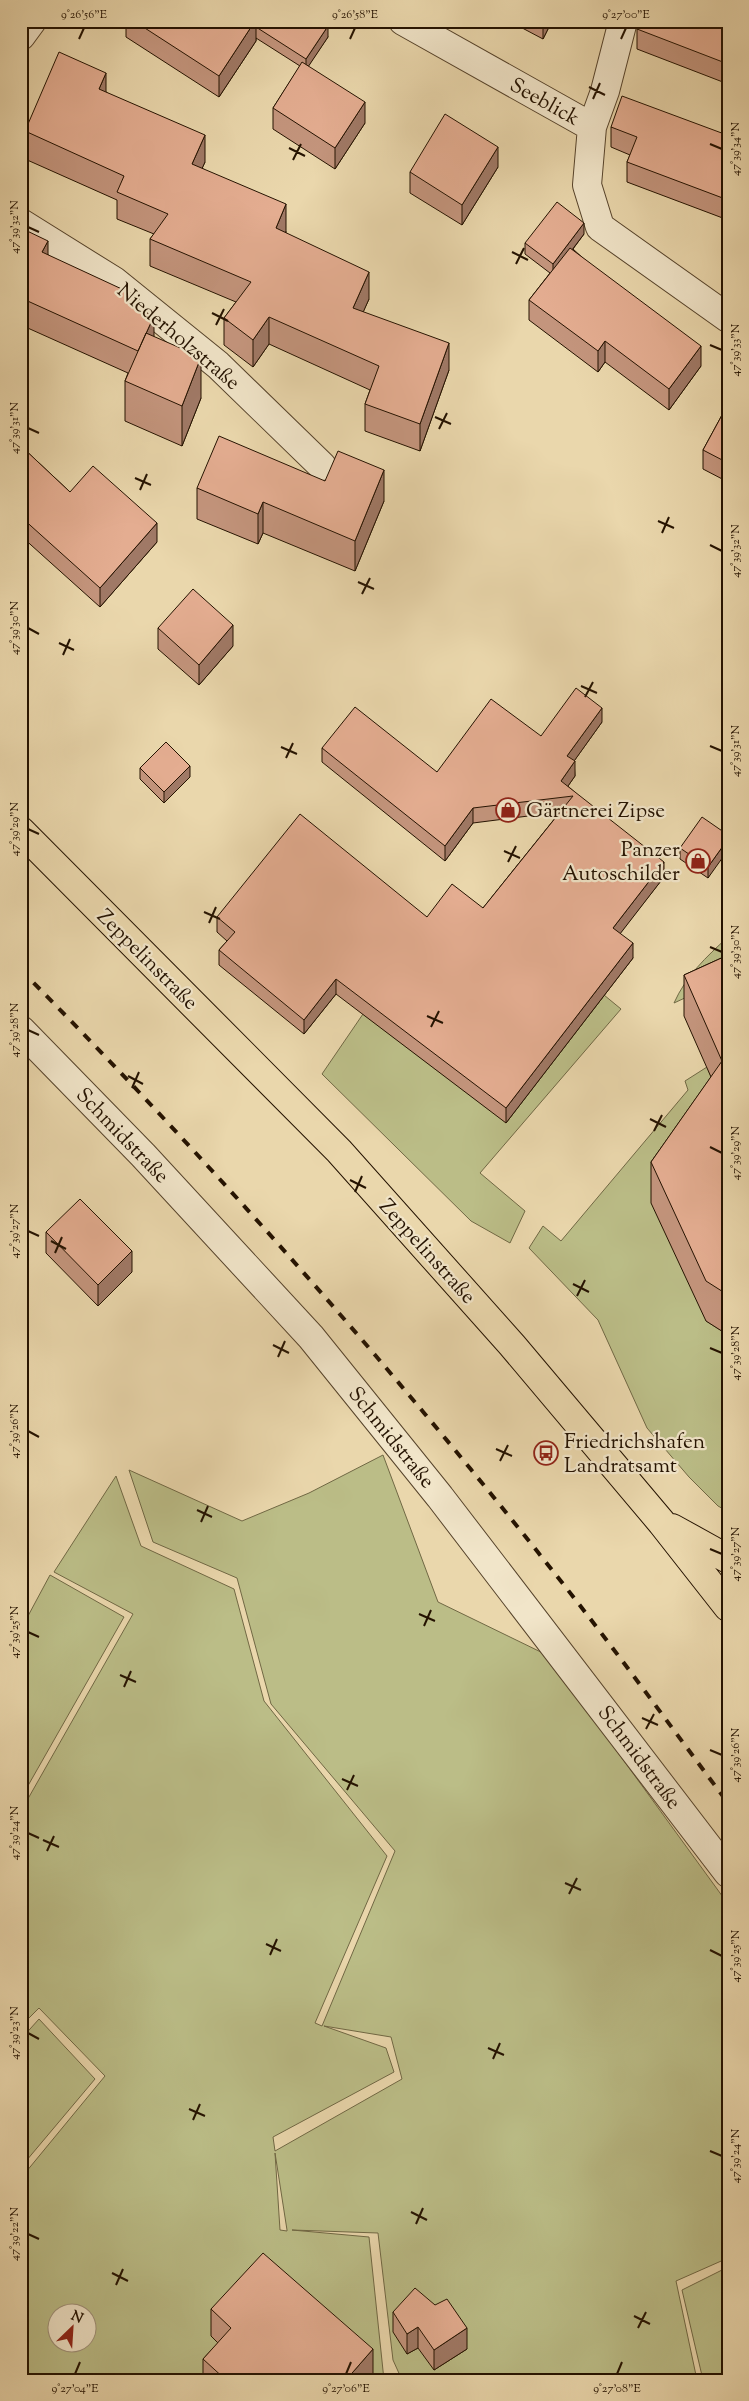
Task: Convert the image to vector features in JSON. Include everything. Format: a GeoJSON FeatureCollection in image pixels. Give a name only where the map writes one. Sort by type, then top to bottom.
{"type":"FeatureCollection","features":[{"type":"Feature","properties":{"kind":"main road","name":"Zeppelinstraße"},"geometry":{"type":"LineString","coordinates":[[21,831],[339,1151],[512,1344],[662,1523],[728,1607]]}},
{"type":"Feature","properties":{"kind":"main road"},"geometry":{"type":"LineString","coordinates":[[662,1523],[728,1559]]}},
{"type":"Feature","properties":{"kind":"street"},"geometry":{"type":"LineString","coordinates":[[21,36],[32,21]]}},
{"type":"Feature","properties":{"kind":"street","name":"Seeblick"},"geometry":{"type":"LineString","coordinates":[[403,21],[592,127],[587,185],[600,227],[728,318]]}},
{"type":"Feature","properties":{"kind":"street"},"geometry":{"type":"LineString","coordinates":[[592,127],[606,91],[623,21]]}},
{"type":"Feature","properties":{"kind":"street"},"geometry":{"type":"LineString","coordinates":[[606,91],[632,101]]}},
{"type":"Feature","properties":{"kind":"street","name":"Niederholzstraße"},"geometry":{"type":"LineString","coordinates":[[21,223],[114,281],[218,365],[322,466]]}},
{"type":"Feature","properties":{"kind":"street","name":"Schmidstraße"},"geometry":{"type":"LineString","coordinates":[[21,1030],[143,1155],[311,1337],[440,1497],[728,1873]]}},
{"type":"Feature","properties":{"kind":"green space"},"geometry":{"type":"Polygon","coordinates":[[[728,937],[728,978],[674,1003],[684,984],[704,960],[728,937]]]}},
{"type":"Feature","properties":{"kind":"green space"},"geometry":{"type":"Polygon","coordinates":[[[604,995],[621,1009],[480,1173],[525,1211],[510,1243],[471,1221],[322,1074],[363,1014],[506,1122],[604,995]]]}},
{"type":"Feature","properties":{"kind":"green space"},"geometry":{"type":"Polygon","coordinates":[[[707,1067],[722,1102],[706,1321],[728,1335],[727,1511],[718,1506],[689,1477],[647,1428],[598,1320],[529,1248],[543,1226],[561,1241],[688,1090],[685,1081],[707,1067]]]}},
{"type":"Feature","properties":{"kind":"green space"},"geometry":{"type":"Polygon","coordinates":[[[383,1455],[438,1602],[547,1655],[728,1904],[728,2258],[676,2281],[697,2380],[402,2380],[393,2360],[378,2233],[292,2230],[369,2237],[384,2380],[21,2380],[21,2178],[105,2076],[39,2008],[21,2026],[21,1811],[133,1614],[54,1572],[116,1476],[141,1546],[234,1589],[264,1701],[387,1856],[315,2023],[322,2026],[395,1851],[271,1704],[237,1578],[153,1542],[129,1470],[242,1521],[309,1493],[383,1455]],[[324,2026],[386,2048],[394,2072],[273,2137],[275,2151],[402,2079],[391,2037],[324,2026]],[[275,2153],[280,2230],[287,2231],[275,2153]]]}},
{"type":"Feature","properties":{"kind":"green space"},"geometry":{"type":"Polygon","coordinates":[[[50,1575],[124,1617],[21,1798],[21,1629],[50,1575]]]}},
{"type":"Feature","properties":{"kind":"green space"},"geometry":{"type":"Polygon","coordinates":[[[39,2019],[95,2079],[21,2167],[21,2039],[39,2019]]]}},
{"type":"Feature","properties":{"kind":"green space"},"geometry":{"type":"Polygon","coordinates":[[[728,2267],[728,2380],[703,2380],[682,2290],[728,2267]]]}},
{"type":"Feature","properties":{"kind":"building"},"geometry":{"type":"Polygon","coordinates":[[[134,21],[255,21],[219,76],[134,21]]]}},
{"type":"Feature","properties":{"kind":"building"},"geometry":{"type":"Polygon","coordinates":[[[256,21],[321,21],[328,26],[306,59],[256,27],[256,21]]]}},
{"type":"Feature","properties":{"kind":"building"},"geometry":{"type":"Polygon","coordinates":[[[640,21],[728,21],[728,64],[637,29],[640,21]]]}},
{"type":"Feature","properties":{"kind":"building"},"geometry":{"type":"Polygon","coordinates":[[[59,52],[106,73],[99,89],[205,135],[192,164],[286,204],[276,228],[369,272],[353,308],[449,343],[420,424],[365,404],[379,366],[269,317],[253,340],[224,318],[251,282],[150,239],[168,214],[117,192],[124,176],[25,131],[59,52]]]}},
{"type":"Feature","properties":{"kind":"building"},"geometry":{"type":"Polygon","coordinates":[[[302,62],[365,102],[335,148],[273,108],[302,62]]]}},
{"type":"Feature","properties":{"kind":"building"},"geometry":{"type":"Polygon","coordinates":[[[622,96],[727,135],[721,149],[728,152],[728,200],[627,162],[637,137],[611,127],[622,96]]]}},
{"type":"Feature","properties":{"kind":"building"},"geometry":{"type":"Polygon","coordinates":[[[445,114],[498,147],[462,205],[410,172],[445,114]]]}},
{"type":"Feature","properties":{"kind":"building"},"geometry":{"type":"Polygon","coordinates":[[[557,202],[584,223],[553,264],[525,243],[557,202]]]}},
{"type":"Feature","properties":{"kind":"building"},"geometry":{"type":"Polygon","coordinates":[[[21,228],[48,241],[42,252],[139,297],[132,306],[154,316],[138,351],[21,298],[21,228]]]}},
{"type":"Feature","properties":{"kind":"building"},"geometry":{"type":"Polygon","coordinates":[[[570,248],[701,346],[669,389],[605,341],[598,351],[529,300],[570,248]]]}},
{"type":"Feature","properties":{"kind":"building"},"geometry":{"type":"Polygon","coordinates":[[[146,333],[201,357],[182,406],[125,381],[146,333]]]}},
{"type":"Feature","properties":{"kind":"building"},"geometry":{"type":"Polygon","coordinates":[[[728,404],[728,463],[703,450],[728,404]]]}},
{"type":"Feature","properties":{"kind":"building"},"geometry":{"type":"Polygon","coordinates":[[[219,436],[325,481],[338,451],[384,470],[355,541],[263,502],[258,514],[197,488],[219,436]]]}},
{"type":"Feature","properties":{"kind":"building"},"geometry":{"type":"Polygon","coordinates":[[[21,446],[70,492],[93,466],[157,523],[100,588],[21,517],[21,446]]]}},
{"type":"Feature","properties":{"kind":"building"},"geometry":{"type":"Polygon","coordinates":[[[193,589],[233,625],[199,665],[158,628],[193,589]]]}},
{"type":"Feature","properties":{"kind":"building"},"geometry":{"type":"Polygon","coordinates":[[[576,688],[602,708],[567,756],[575,761],[561,781],[664,862],[613,928],[633,943],[506,1108],[336,979],[304,1020],[219,950],[235,932],[217,917],[300,814],[427,917],[452,884],[483,908],[573,796],[473,808],[445,846],[322,748],[355,707],[437,772],[491,699],[541,736],[576,688]]]}},
{"type":"Feature","properties":{"kind":"building"},"geometry":{"type":"Polygon","coordinates":[[[166,742],[190,766],[164,792],[140,768],[166,742]]]}},
{"type":"Feature","properties":{"kind":"building"},"geometry":{"type":"Polygon","coordinates":[[[702,817],[728,835],[728,839],[708,867],[680,848],[702,817]]]}},
{"type":"Feature","properties":{"kind":"building"},"geometry":{"type":"Polygon","coordinates":[[[728,955],[728,1295],[706,1281],[651,1162],[722,1061],[684,975],[728,955]]]}},
{"type":"Feature","properties":{"kind":"building"},"geometry":{"type":"Polygon","coordinates":[[[80,1199],[132,1251],[98,1285],[46,1232],[80,1199]]]}},
{"type":"Feature","properties":{"kind":"building"},"geometry":{"type":"Polygon","coordinates":[[[263,2253],[373,2349],[346,2380],[226,2380],[203,2359],[231,2328],[211,2309],[263,2253]]]}},
{"type":"Feature","properties":{"kind":"building"},"geometry":{"type":"Polygon","coordinates":[[[415,2288],[435,2305],[447,2299],[467,2328],[434,2350],[418,2327],[407,2334],[393,2312],[415,2288]]]}},
{"type":"Feature","properties":{"kind":"railway"},"geometry":{"type":"LineString","coordinates":[[21,970],[92,1042],[230,1190],[429,1418],[556,1575],[728,1803]]}},
{"type":"Feature","properties":{"kind":"place","name":"Gärtnerei Zipse"},"geometry":{"type":"Point","coordinates":[508,810]}},
{"type":"Feature","properties":{"kind":"place","name":"Panzer Autoschilder"},"geometry":{"type":"Point","coordinates":[698,861]}},
{"type":"Feature","properties":{"kind":"place","name":"Friedrichshafen Landratsamt"},"geometry":{"type":"Point","coordinates":[546,1453]}}]}
